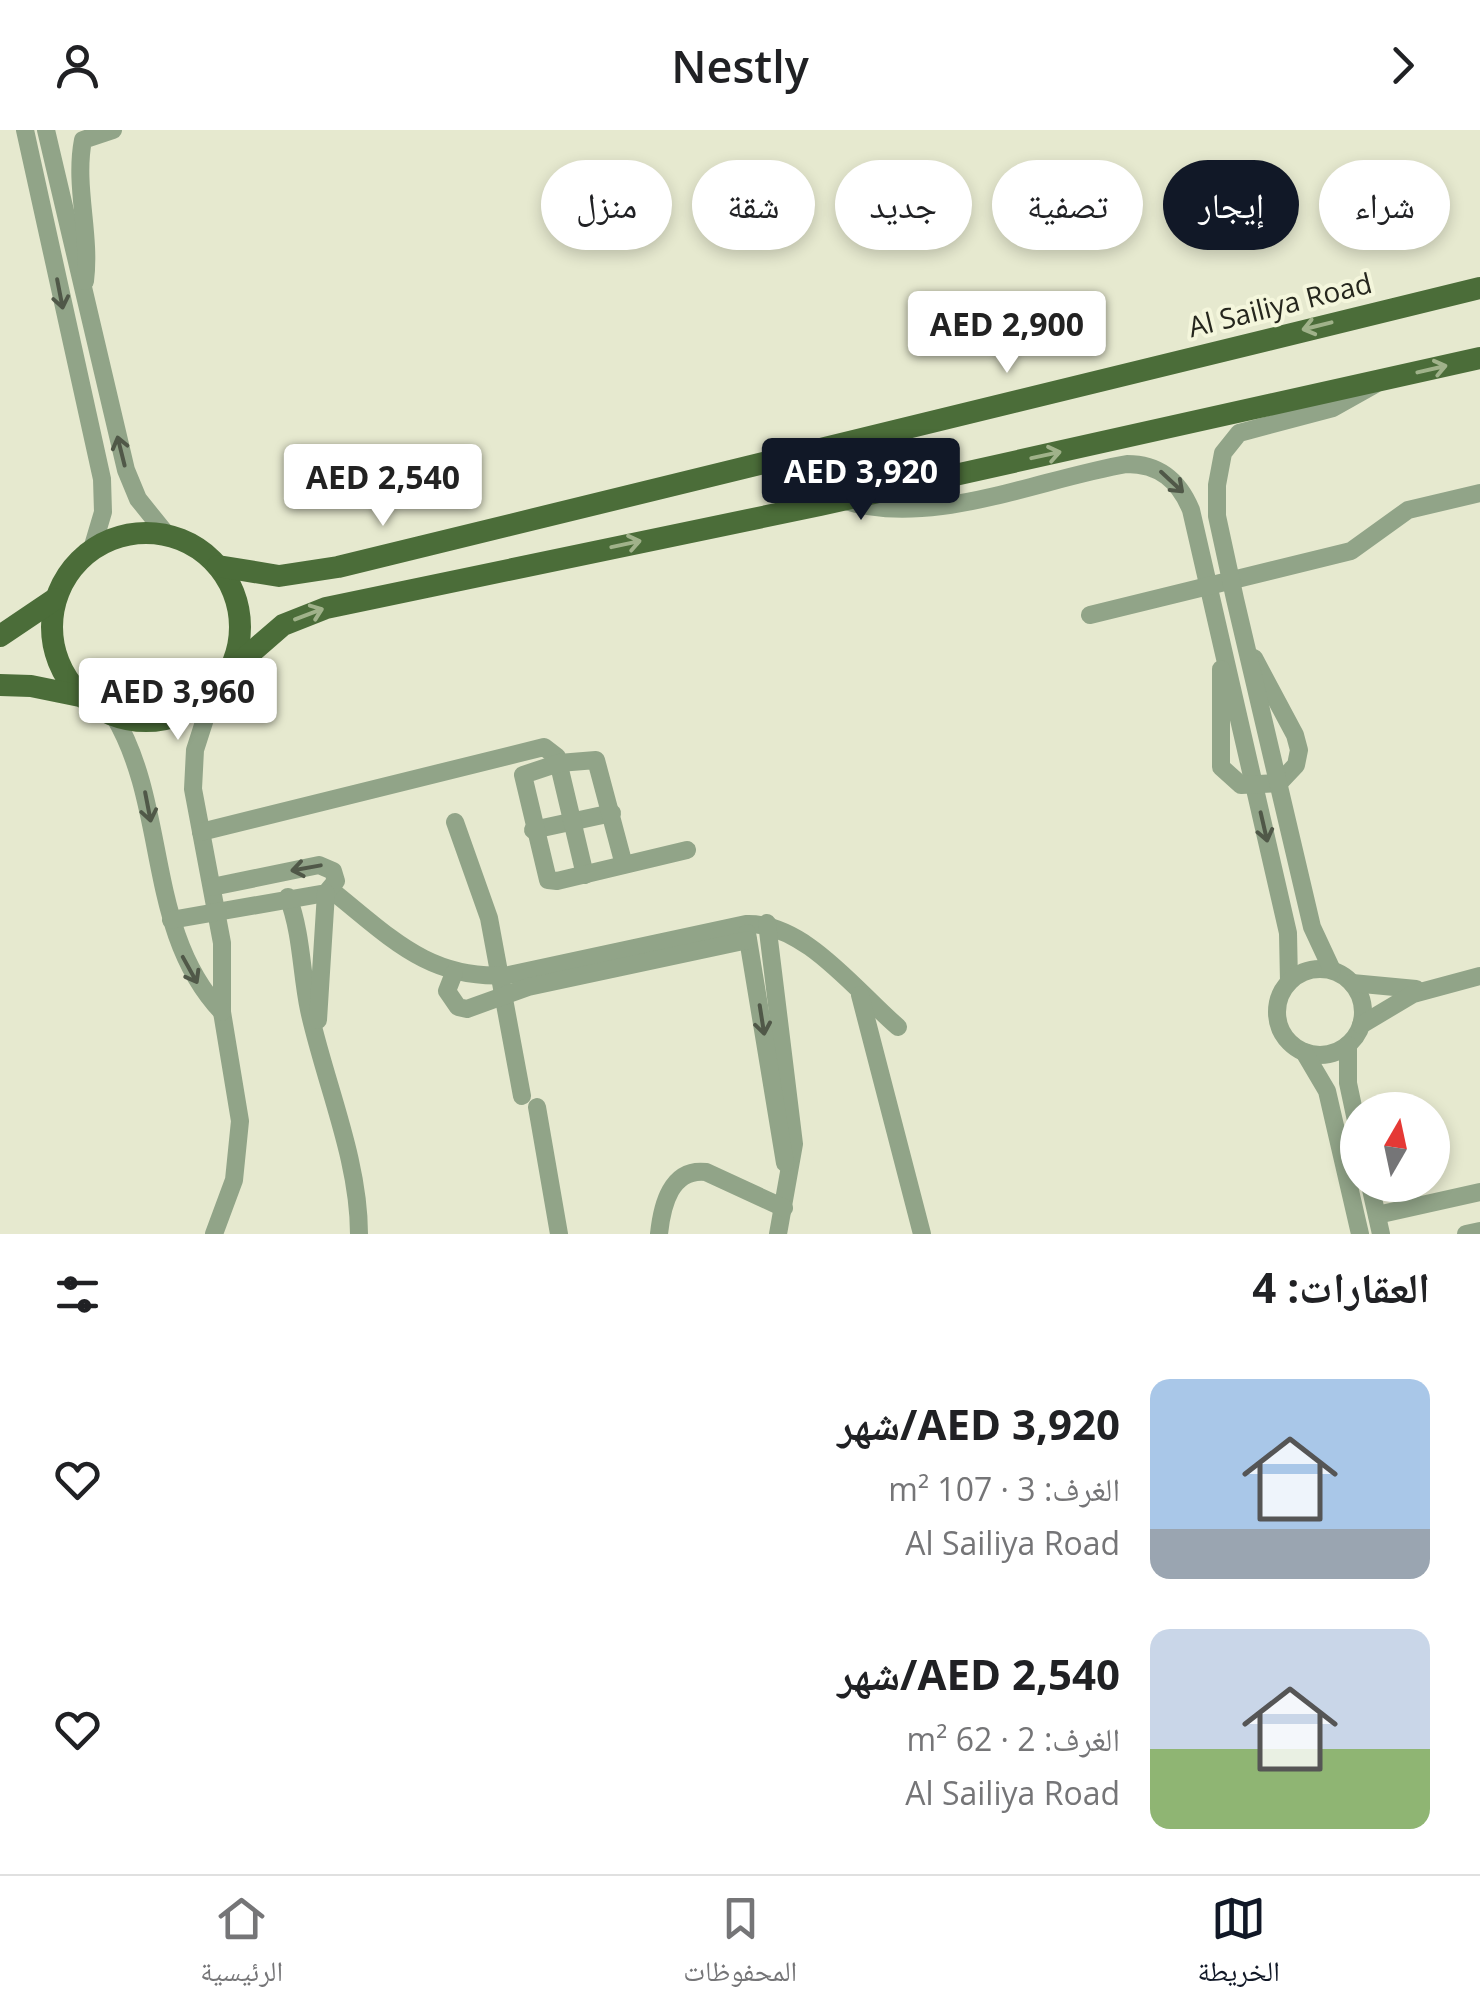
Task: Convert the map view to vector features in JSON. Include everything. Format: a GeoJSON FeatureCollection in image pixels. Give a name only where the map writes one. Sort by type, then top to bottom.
{"type":"FeatureCollection","features":[{"type":"Feature","properties":{"kind":"main road","name":"Al Sailiya Road"},"geometry":{"type":"LineString","coordinates":[[218,566],[279,576],[338,567],[1480,288]]}},
{"type":"Feature","properties":{"kind":"main road"},"geometry":{"type":"LineString","coordinates":[[0,685],[31,686],[80,696],[114,716],[156,722],[196,708],[273,631],[326,608],[841,500],[1479,358]]}},
{"type":"Feature","properties":{"kind":"main road"},"geometry":{"type":"LineString","coordinates":[[80,696],[62,670],[52,640],[55,598],[64,579],[92,549],[121,536],[167,535],[204,552],[218,566],[231,585],[240,616],[238,650],[231,670]]}},
{"type":"Feature","properties":{"kind":"main road"},"geometry":{"type":"LineString","coordinates":[[0,636],[55,598]]}},
{"type":"Feature","properties":{"kind":"street"},"geometry":{"type":"LineString","coordinates":[[25,130],[102,479],[103,512],[92,549]]}},
{"type":"Feature","properties":{"kind":"street"},"geometry":{"type":"LineString","coordinates":[[46,130],[126,470],[146,512],[167,535]]}},
{"type":"Feature","properties":{"kind":"street"},"geometry":{"type":"LineString","coordinates":[[83,295],[89,250],[80,159],[83,140],[113,130]]}},
{"type":"Feature","properties":{"kind":"street"},"geometry":{"type":"LineString","coordinates":[[1377,382],[1345,404],[1247,429],[1227,445],[1216,501],[1245,644],[1315,938],[1332,970],[1352,983],[1427,989]]}},
{"type":"Feature","properties":{"kind":"street"},"geometry":{"type":"LineString","coordinates":[[841,500],[875,509],[923,509],[1117,466],[1148,466],[1164,473],[1183,492],[1224,648],[1288,933],[1288,982],[1279,998],[1276,1016],[1288,1041],[1304,1052],[1322,1055],[1348,1045]]}},
{"type":"Feature","properties":{"kind":"street"},"geometry":{"type":"LineString","coordinates":[[1090,615],[1351,551],[1408,510],[1480,493]]}},
{"type":"Feature","properties":{"kind":"street"},"geometry":{"type":"LineString","coordinates":[[1224,648],[1219,760],[1234,782],[1255,787],[1279,783],[1296,765],[1298,742],[1245,644]]}},
{"type":"Feature","properties":{"kind":"street"},"geometry":{"type":"LineString","coordinates":[[213,694],[199,731],[192,770],[224,960],[222,1012],[240,1121],[234,1180],[214,1234]]}},
{"type":"Feature","properties":{"kind":"street"},"geometry":{"type":"LineString","coordinates":[[114,716],[141,775],[171,920],[189,970],[222,1012]]}},
{"type":"Feature","properties":{"kind":"street"},"geometry":{"type":"LineString","coordinates":[[201,832],[532,748],[554,765],[585,875]]}},
{"type":"Feature","properties":{"kind":"street"},"geometry":{"type":"LineString","coordinates":[[624,866],[596,760],[554,765],[522,778],[548,880],[585,875],[624,866],[687,850]]}},
{"type":"Feature","properties":{"kind":"street"},"geometry":{"type":"LineString","coordinates":[[533,830],[612,813]]}},
{"type":"Feature","properties":{"kind":"street"},"geometry":{"type":"LineString","coordinates":[[455,822],[469,870],[486,905],[500,996],[530,1102],[559,1234]]}},
{"type":"Feature","properties":{"kind":"street"},"geometry":{"type":"LineString","coordinates":[[212,887],[324,865],[336,876],[329,892],[317,1036]]}},
{"type":"Feature","properties":{"kind":"street"},"geometry":{"type":"LineString","coordinates":[[171,920],[329,892],[420,959],[454,972],[498,976],[747,932]]}},
{"type":"Feature","properties":{"kind":"street"},"geometry":{"type":"LineString","coordinates":[[288,897],[300,937],[306,994],[353,1185],[359,1234]]}},
{"type":"Feature","properties":{"kind":"street"},"geometry":{"type":"LineString","coordinates":[[454,972],[447,991],[458,1007],[467,1009],[500,996],[747,932],[767,923],[797,936],[898,1027]]}},
{"type":"Feature","properties":{"kind":"street"},"geometry":{"type":"LineString","coordinates":[[767,923],[793,1123],[789,1189],[778,1234]]}},
{"type":"Feature","properties":{"kind":"street"},"geometry":{"type":"LineString","coordinates":[[747,932],[789,1189]]}},
{"type":"Feature","properties":{"kind":"street"},"geometry":{"type":"LineString","coordinates":[[1288,982],[1313,969],[1332,970]]}},
{"type":"Feature","properties":{"kind":"street"},"geometry":{"type":"LineString","coordinates":[[1350,1092],[1348,1045],[1361,1026],[1387,1006],[1427,989],[1480,976]]}},
{"type":"Feature","properties":{"kind":"street"},"geometry":{"type":"LineString","coordinates":[[1352,983],[1362,1003],[1361,1026]]}},
{"type":"Feature","properties":{"kind":"street"},"geometry":{"type":"LineString","coordinates":[[860,994],[922,1234]]}},
{"type":"Feature","properties":{"kind":"street"},"geometry":{"type":"LineString","coordinates":[[1304,1052],[1326,1091],[1360,1234]]}},
{"type":"Feature","properties":{"kind":"street"},"geometry":{"type":"LineString","coordinates":[[659,1234],[671,1190],[677,1180],[692,1172],[706,1172],[784,1208]]}},
{"type":"Feature","properties":{"kind":"street"},"geometry":{"type":"LineString","coordinates":[[1379,1225],[1480,1192]]}},
{"type":"Feature","properties":{"kind":"street"},"geometry":{"type":"LineString","coordinates":[[1466,1234],[1480,1231]]}}]}
